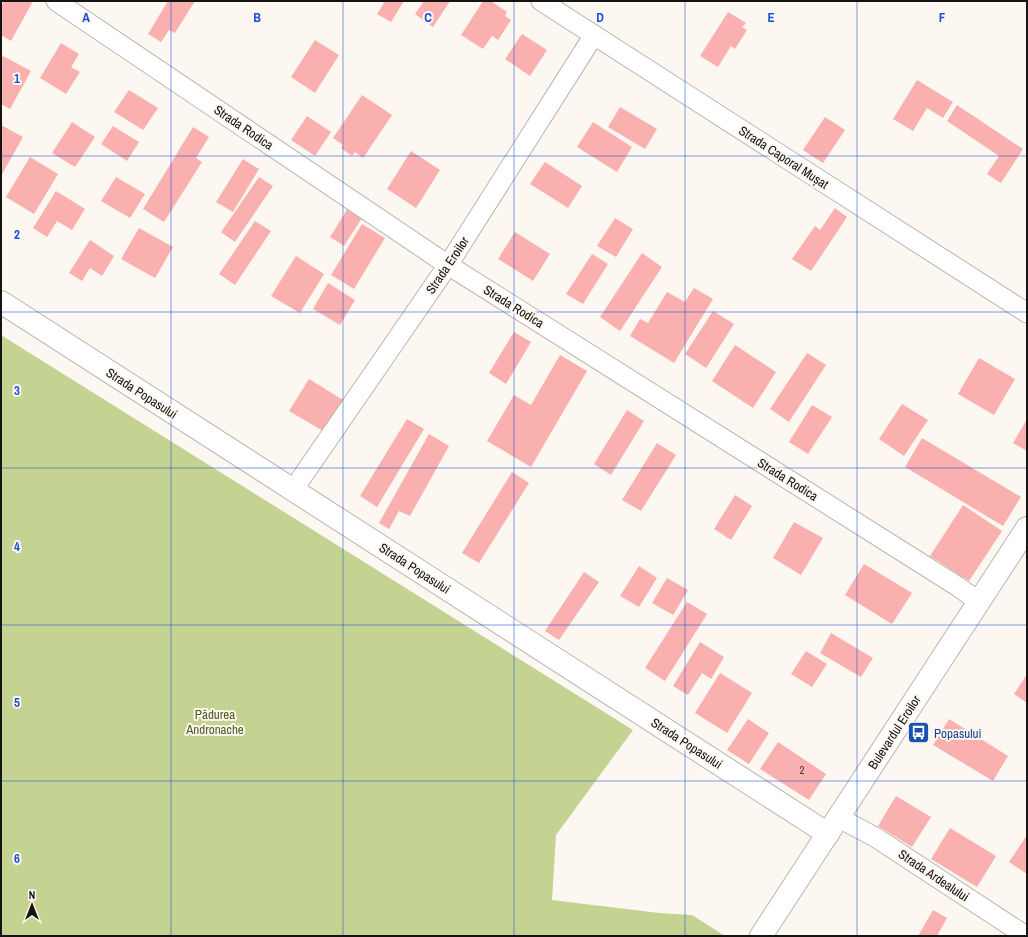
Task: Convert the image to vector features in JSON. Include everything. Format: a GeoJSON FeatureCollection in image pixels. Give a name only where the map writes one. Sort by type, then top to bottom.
{"type":"FeatureCollection","features":[{"type":"Feature","properties":{"kind":"street","name":"Strada Rodica"},"geometry":{"type":"LineString","coordinates":[[56,1],[448,265],[978,601]]}},
{"type":"Feature","properties":{"kind":"street","name":"Strada Caporal Mușat"},"geometry":{"type":"LineString","coordinates":[[541,1],[1027,313]]}},
{"type":"Feature","properties":{"kind":"street","name":"Strada Eroilor"},"geometry":{"type":"LineString","coordinates":[[294,490],[448,265],[594,35]]}},
{"type":"Feature","properties":{"kind":"street","name":"Strada Popasului"},"geometry":{"type":"LineString","coordinates":[[1,302],[294,490],[833,826]]}},
{"type":"Feature","properties":{"kind":"street","name":"Bulevardul Eroilor"},"geometry":{"type":"LineString","coordinates":[[761,936],[1027,528]]}},
{"type":"Feature","properties":{"kind":"street","name":"Strada Ardealului"},"geometry":{"type":"LineString","coordinates":[[833,826],[875,837],[1026,936]]}},
{"type":"Feature","properties":{"kind":"green space","name":"Pădurea Andronache"},"geometry":{"type":"Polygon","coordinates":[[[1,335],[633,730],[556,835],[552,900],[659,913],[692,915],[725,936],[1,936],[1,335]]]}},
{"type":"Feature","properties":{"kind":"building"},"geometry":{"type":"Polygon","coordinates":[[[4,1],[33,1],[11,41],[1,35],[1,7],[4,1]]]}},
{"type":"Feature","properties":{"kind":"building"},"geometry":{"type":"Polygon","coordinates":[[[168,1],[195,1],[175,33],[169,30],[161,42],[148,34],[168,1]]]}},
{"type":"Feature","properties":{"kind":"building"},"geometry":{"type":"Polygon","coordinates":[[[381,1],[404,1],[391,22],[377,14],[384,3],[381,1]]]}},
{"type":"Feature","properties":{"kind":"building"},"geometry":{"type":"Polygon","coordinates":[[[424,1],[450,1],[433,27],[415,14],[424,1]]]}},
{"type":"Feature","properties":{"kind":"building"},"geometry":{"type":"Polygon","coordinates":[[[483,1],[491,1],[507,12],[505,16],[511,20],[498,40],[492,36],[483,49],[461,35],[483,1]]]}},
{"type":"Feature","properties":{"kind":"building"},"geometry":{"type":"Polygon","coordinates":[[[728,12],[746,23],[742,27],[747,30],[735,49],[731,46],[718,67],[700,56],[728,12]]]}},
{"type":"Feature","properties":{"kind":"building"},"geometry":{"type":"Polygon","coordinates":[[[522,34],[547,50],[530,76],[505,59],[522,34]]]}},
{"type":"Feature","properties":{"kind":"building"},"geometry":{"type":"Polygon","coordinates":[[[315,40],[339,55],[315,93],[291,77],[315,40]]]}},
{"type":"Feature","properties":{"kind":"building"},"geometry":{"type":"Polygon","coordinates":[[[61,43],[79,54],[71,67],[80,72],[66,94],[40,78],[61,43]]]}},
{"type":"Feature","properties":{"kind":"building"},"geometry":{"type":"Polygon","coordinates":[[[3,56],[31,71],[10,109],[1,104],[1,59],[3,56]]]}},
{"type":"Feature","properties":{"kind":"building"},"geometry":{"type":"Polygon","coordinates":[[[917,80],[953,102],[943,118],[927,108],[913,131],[893,119],[917,80]]]}},
{"type":"Feature","properties":{"kind":"building"},"geometry":{"type":"Polygon","coordinates":[[[129,90],[158,108],[143,130],[114,112],[129,90]]]}},
{"type":"Feature","properties":{"kind":"building"},"geometry":{"type":"Polygon","coordinates":[[[362,95],[392,115],[363,158],[355,152],[352,156],[341,148],[343,145],[333,138],[362,95]]]}},
{"type":"Feature","properties":{"kind":"building"},"geometry":{"type":"Polygon","coordinates":[[[957,105],[1023,149],[1001,183],[987,174],[999,156],[947,121],[957,105]]]}},
{"type":"Feature","properties":{"kind":"building"},"geometry":{"type":"Polygon","coordinates":[[[620,107],[657,129],[645,149],[608,127],[620,107]]]}},
{"type":"Feature","properties":{"kind":"building"},"geometry":{"type":"Polygon","coordinates":[[[307,116],[331,132],[315,156],[291,140],[307,116]]]}},
{"type":"Feature","properties":{"kind":"building"},"geometry":{"type":"Polygon","coordinates":[[[825,117],[845,130],[823,163],[803,150],[825,117]]]}},
{"type":"Feature","properties":{"kind":"building"},"geometry":{"type":"Polygon","coordinates":[[[72,122],[95,137],[75,167],[52,153],[72,122]]]}},
{"type":"Feature","properties":{"kind":"building"},"geometry":{"type":"Polygon","coordinates":[[[593,122],[632,147],[617,172],[577,147],[593,122]]]}},
{"type":"Feature","properties":{"kind":"building"},"geometry":{"type":"Polygon","coordinates":[[[1,125],[23,137],[1,176],[1,125]]]}},
{"type":"Feature","properties":{"kind":"building"},"geometry":{"type":"Polygon","coordinates":[[[113,126],[139,142],[127,161],[101,144],[113,126]]]}},
{"type":"Feature","properties":{"kind":"building"},"geometry":{"type":"Polygon","coordinates":[[[193,127],[209,137],[196,158],[202,162],[164,222],[143,209],[193,127]]]}},
{"type":"Feature","properties":{"kind":"building"},"geometry":{"type":"Polygon","coordinates":[[[411,151],[440,170],[416,208],[387,189],[411,151]]]}},
{"type":"Feature","properties":{"kind":"building"},"geometry":{"type":"Polygon","coordinates":[[[30,157],[58,174],[34,214],[6,197],[30,157]]]}},
{"type":"Feature","properties":{"kind":"building"},"geometry":{"type":"Polygon","coordinates":[[[243,159],[259,169],[233,212],[216,202],[243,159]]]}},
{"type":"Feature","properties":{"kind":"building"},"geometry":{"type":"Polygon","coordinates":[[[545,162],[582,186],[568,208],[530,184],[545,162]]]}},
{"type":"Feature","properties":{"kind":"building"},"geometry":{"type":"Polygon","coordinates":[[[116,177],[145,194],[130,218],[101,201],[116,177]]]}},
{"type":"Feature","properties":{"kind":"building"},"geometry":{"type":"Polygon","coordinates":[[[259,177],[273,186],[235,242],[221,232],[259,177]]]}},
{"type":"Feature","properties":{"kind":"building"},"geometry":{"type":"Polygon","coordinates":[[[56,191],[85,209],[72,230],[57,221],[47,237],[33,228],[56,191]]]}},
{"type":"Feature","properties":{"kind":"building"},"geometry":{"type":"Polygon","coordinates":[[[348,208],[362,218],[344,246],[330,237],[348,208]]]}},
{"type":"Feature","properties":{"kind":"building"},"geometry":{"type":"Polygon","coordinates":[[[835,208],[847,217],[811,271],[792,259],[815,226],[820,230],[835,208]]]}},
{"type":"Feature","properties":{"kind":"building"},"geometry":{"type":"Polygon","coordinates":[[[615,218],[633,229],[616,257],[597,246],[615,218]]]}},
{"type":"Feature","properties":{"kind":"building"},"geometry":{"type":"Polygon","coordinates":[[[255,221],[271,231],[235,285],[219,274],[255,221]]]}},
{"type":"Feature","properties":{"kind":"building"},"geometry":{"type":"Polygon","coordinates":[[[362,224],[385,238],[354,289],[331,275],[362,224]]]}},
{"type":"Feature","properties":{"kind":"building"},"geometry":{"type":"Polygon","coordinates":[[[139,228],[173,247],[155,278],[121,259],[139,228]]]}},
{"type":"Feature","properties":{"kind":"building"},"geometry":{"type":"Polygon","coordinates":[[[515,232],[550,254],[533,281],[498,259],[515,232]]]}},
{"type":"Feature","properties":{"kind":"building"},"geometry":{"type":"Polygon","coordinates":[[[90,240],[114,256],[102,276],[90,268],[82,281],[69,273],[90,240]]]}},
{"type":"Feature","properties":{"kind":"building"},"geometry":{"type":"Polygon","coordinates":[[[642,253],[662,267],[620,331],[600,317],[642,253]]]}},
{"type":"Feature","properties":{"kind":"building"},"geometry":{"type":"Polygon","coordinates":[[[592,254],[608,264],[583,304],[566,294],[592,254]]]}},
{"type":"Feature","properties":{"kind":"building"},"geometry":{"type":"Polygon","coordinates":[[[296,256],[324,274],[300,313],[271,296],[296,256]]]}},
{"type":"Feature","properties":{"kind":"building"},"geometry":{"type":"Polygon","coordinates":[[[328,283],[355,300],[340,325],[313,309],[328,283]]]}},
{"type":"Feature","properties":{"kind":"building"},"geometry":{"type":"Polygon","coordinates":[[[694,288],[713,299],[674,363],[630,336],[640,319],[648,323],[667,292],[685,302],[694,288]]]}},
{"type":"Feature","properties":{"kind":"building"},"geometry":{"type":"Polygon","coordinates":[[[713,311],[734,324],[706,368],[685,354],[713,311]]]}},
{"type":"Feature","properties":{"kind":"building"},"geometry":{"type":"Polygon","coordinates":[[[514,332],[531,342],[506,384],[489,373],[514,332]]]}},
{"type":"Feature","properties":{"kind":"building"},"geometry":{"type":"Polygon","coordinates":[[[735,345],[776,372],[753,408],[712,381],[735,345]]]}},
{"type":"Feature","properties":{"kind":"building"},"geometry":{"type":"Polygon","coordinates":[[[807,353],[826,365],[789,422],[770,409],[807,353]]]}},
{"type":"Feature","properties":{"kind":"building"},"geometry":{"type":"Polygon","coordinates":[[[560,355],[587,371],[531,467],[487,441],[514,395],[531,405],[560,355]]]}},
{"type":"Feature","properties":{"kind":"building"},"geometry":{"type":"Polygon","coordinates":[[[979,358],[1015,379],[994,415],[958,394],[979,358]]]}},
{"type":"Feature","properties":{"kind":"building"},"geometry":{"type":"Polygon","coordinates":[[[309,379],[343,400],[323,431],[289,411],[309,379]]]}},
{"type":"Feature","properties":{"kind":"building"},"geometry":{"type":"Polygon","coordinates":[[[902,404],[928,420],[904,456],[879,439],[902,404]]]}},
{"type":"Feature","properties":{"kind":"building"},"geometry":{"type":"Polygon","coordinates":[[[812,405],[832,417],[808,454],[789,442],[812,405]]]}},
{"type":"Feature","properties":{"kind":"building"},"geometry":{"type":"Polygon","coordinates":[[[627,410],[644,421],[611,475],[594,464],[627,410]]]}},
{"type":"Feature","properties":{"kind":"building"},"geometry":{"type":"Polygon","coordinates":[[[407,419],[424,429],[377,507],[360,496],[407,419]]]}},
{"type":"Feature","properties":{"kind":"building"},"geometry":{"type":"Polygon","coordinates":[[[1027,419],[1027,451],[1013,443],[1027,419]]]}},
{"type":"Feature","properties":{"kind":"building"},"geometry":{"type":"Polygon","coordinates":[[[429,434],[449,446],[410,516],[399,511],[389,529],[379,523],[429,434]]]}},
{"type":"Feature","properties":{"kind":"building"},"geometry":{"type":"Polygon","coordinates":[[[922,438],[1021,497],[1003,526],[905,467],[922,438]]]}},
{"type":"Feature","properties":{"kind":"building"},"geometry":{"type":"Polygon","coordinates":[[[657,443],[676,455],[641,511],[622,500],[657,443]]]}},
{"type":"Feature","properties":{"kind":"building"},"geometry":{"type":"Polygon","coordinates":[[[512,472],[529,483],[479,563],[462,553],[512,472]]]}},
{"type":"Feature","properties":{"kind":"building"},"geometry":{"type":"Polygon","coordinates":[[[735,495],[752,506],[731,540],[714,529],[735,495]]]}},
{"type":"Feature","properties":{"kind":"building"},"geometry":{"type":"Polygon","coordinates":[[[963,505],[1002,531],[969,581],[930,556],[963,505]]]}},
{"type":"Feature","properties":{"kind":"building"},"geometry":{"type":"Polygon","coordinates":[[[794,522],[823,538],[801,575],[773,558],[794,522]]]}},
{"type":"Feature","properties":{"kind":"building"},"geometry":{"type":"Polygon","coordinates":[[[864,564],[912,593],[892,624],[845,595],[864,564]]]}},
{"type":"Feature","properties":{"kind":"building"},"geometry":{"type":"Polygon","coordinates":[[[639,566],[657,578],[639,607],[620,596],[639,566]]]}},
{"type":"Feature","properties":{"kind":"building"},"geometry":{"type":"Polygon","coordinates":[[[584,572],[599,582],[559,640],[545,631],[584,572]]]}},
{"type":"Feature","properties":{"kind":"building"},"geometry":{"type":"Polygon","coordinates":[[[667,578],[688,590],[673,615],[652,603],[667,578]]]}},
{"type":"Feature","properties":{"kind":"building"},"geometry":{"type":"Polygon","coordinates":[[[687,602],[707,614],[665,681],[645,668],[687,602]]]}},
{"type":"Feature","properties":{"kind":"building"},"geometry":{"type":"Polygon","coordinates":[[[831,633],[873,658],[861,677],[820,653],[831,633]]]}},
{"type":"Feature","properties":{"kind":"building"},"geometry":{"type":"Polygon","coordinates":[[[700,642],[724,657],[711,679],[702,673],[688,695],[673,686],[700,642]]]}},
{"type":"Feature","properties":{"kind":"building"},"geometry":{"type":"Polygon","coordinates":[[[806,651],[827,664],[812,687],[791,674],[806,651]]]}},
{"type":"Feature","properties":{"kind":"building"},"geometry":{"type":"Polygon","coordinates":[[[720,673],[752,693],[727,733],[695,713],[720,673]]]}},
{"type":"Feature","properties":{"kind":"building"},"geometry":{"type":"Polygon","coordinates":[[[1027,674],[1027,703],[1014,694],[1027,674]]]}},
{"type":"Feature","properties":{"kind":"building"},"geometry":{"type":"Polygon","coordinates":[[[748,719],[769,733],[749,764],[727,750],[748,719]]]}},
{"type":"Feature","properties":{"kind":"building"},"geometry":{"type":"Polygon","coordinates":[[[949,719],[1008,756],[993,781],[933,745],[949,719]]]}},
{"type":"Feature","properties":{"kind":"building"},"geometry":{"type":"Polygon","coordinates":[[[778,742],[826,774],[809,800],[760,769],[778,742]]]}},
{"type":"Feature","properties":{"kind":"building"},"geometry":{"type":"Polygon","coordinates":[[[896,796],[931,817],[912,847],[878,826],[896,796]]]}},
{"type":"Feature","properties":{"kind":"building"},"geometry":{"type":"Polygon","coordinates":[[[950,828],[996,856],[977,887],[931,859],[950,828]]]}},
{"type":"Feature","properties":{"kind":"building"},"geometry":{"type":"Polygon","coordinates":[[[1027,835],[1027,874],[1009,862],[1027,835]]]}},
{"type":"Feature","properties":{"kind":"building"},"geometry":{"type":"Polygon","coordinates":[[[933,910],[947,918],[937,936],[918,936],[933,910]]]}},
{"type":"Feature","properties":{"kind":"place","name":"Popasului"},"geometry":{"type":"Point","coordinates":[919,733]}}]}
